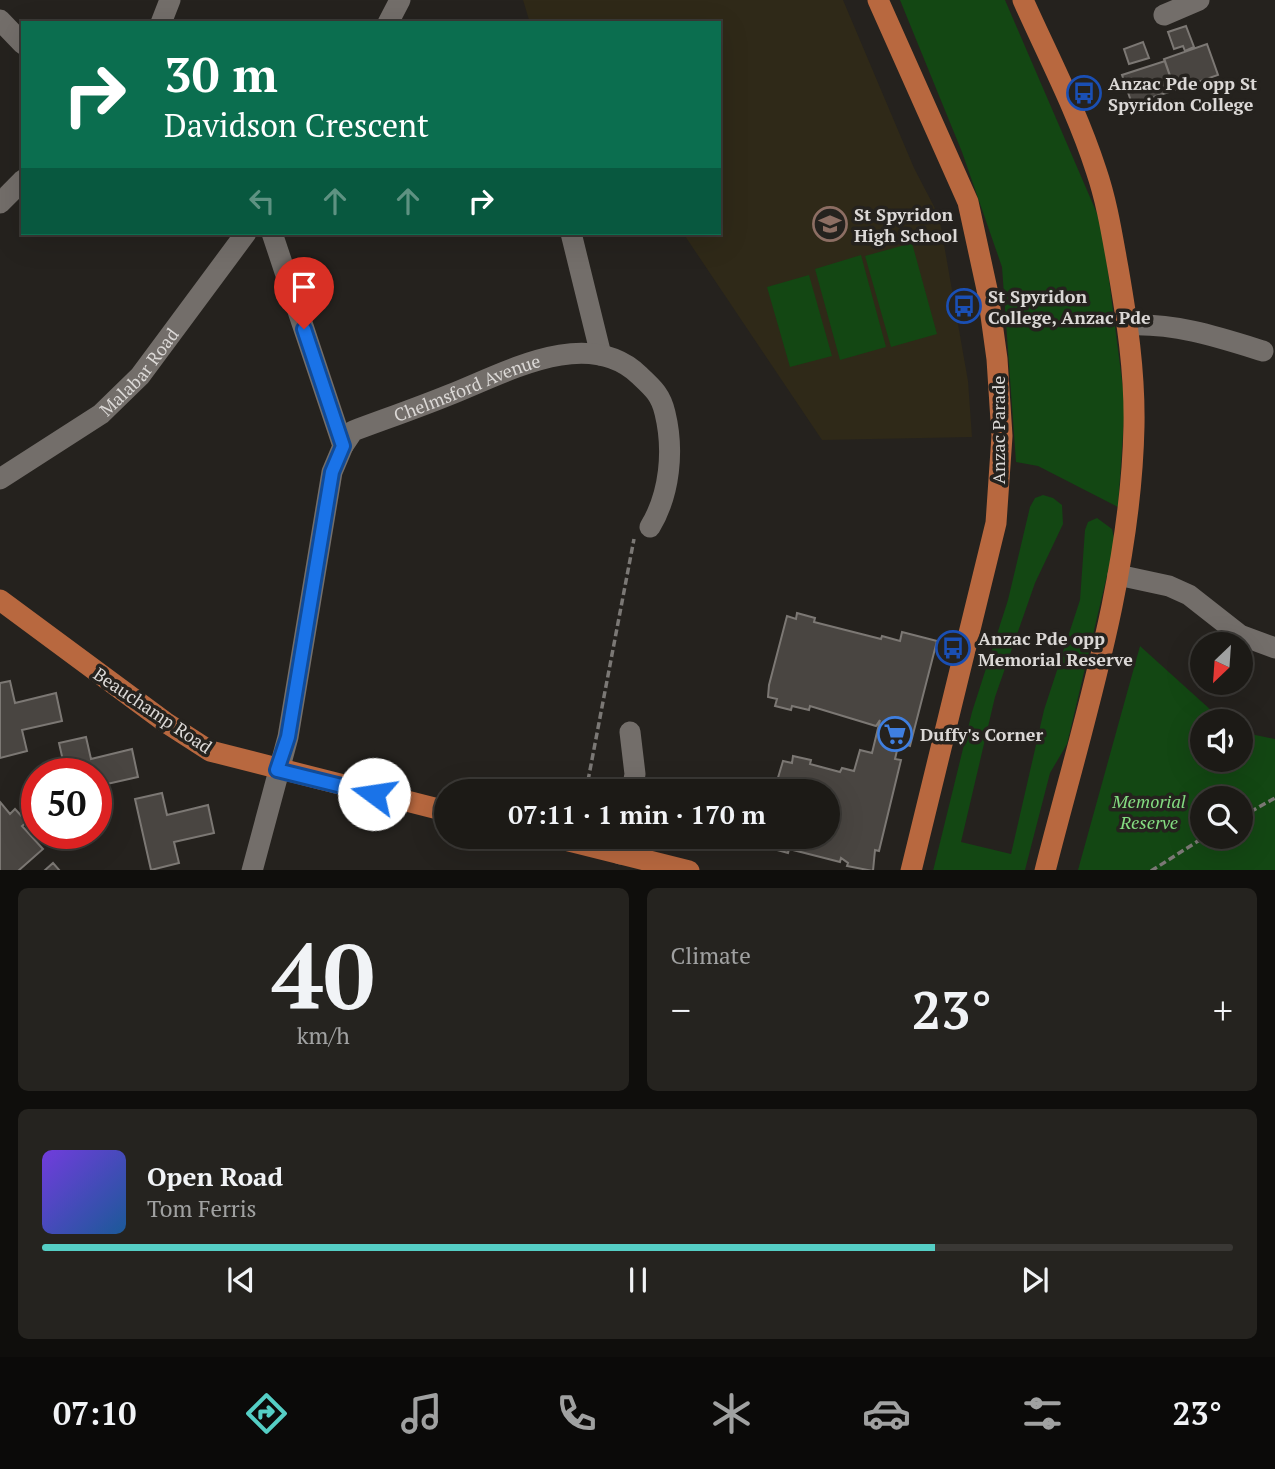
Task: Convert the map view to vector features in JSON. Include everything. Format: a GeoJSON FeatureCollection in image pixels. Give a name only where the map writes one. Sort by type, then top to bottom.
{"type":"FeatureCollection","features":[{"type":"Feature","properties":{"kind":"main road","name":"Anzac Parade"},"geometry":{"type":"LineString","coordinates":[[878,0],[968,202],[990,307],[997,359],[1002,436],[993,536],[911,870]]}},
{"type":"Feature","properties":{"kind":"main road"},"geometry":{"type":"LineString","coordinates":[[1023,0],[1078,121],[1097,172],[1128,325],[1134,425],[1126,529],[1118,575],[1045,870]]}},
{"type":"Feature","properties":{"kind":"main road","name":"Beauchamp Road"},"geometry":{"type":"LineString","coordinates":[[0,600],[196,743],[228,758],[434,808]]}},
{"type":"Feature","properties":{"kind":"main road"},"geometry":{"type":"LineString","coordinates":[[632,849],[689,870]]}},
{"type":"Feature","properties":{"kind":"street"},"geometry":{"type":"LineString","coordinates":[[162,21],[170,0]]}},
{"type":"Feature","properties":{"kind":"street"},"geometry":{"type":"LineString","coordinates":[[389,21],[400,0]]}},
{"type":"Feature","properties":{"kind":"street"},"geometry":{"type":"LineString","coordinates":[[1164,15],[1199,0]]}},
{"type":"Feature","properties":{"kind":"street"},"geometry":{"type":"LineString","coordinates":[[0,20],[21,42]]}},
{"type":"Feature","properties":{"kind":"street"},"geometry":{"type":"LineString","coordinates":[[0,203],[21,182]]}},
{"type":"Feature","properties":{"kind":"street","name":"Malabar Road"},"geometry":{"type":"LineString","coordinates":[[0,479],[101,414],[140,376],[245,235]]}},
{"type":"Feature","properties":{"kind":"street"},"geometry":{"type":"LineString","coordinates":[[252,870],[288,737],[332,472],[343,446],[273,235]]}},
{"type":"Feature","properties":{"kind":"street"},"geometry":{"type":"LineString","coordinates":[[571,235],[601,355]]}},
{"type":"Feature","properties":{"kind":"street"},"geometry":{"type":"LineString","coordinates":[[1128,325],[1160,324],[1201,332],[1263,351]]}},
{"type":"Feature","properties":{"kind":"street","name":"Chelmsford Avenue"},"geometry":{"type":"LineString","coordinates":[[343,446],[353,431],[536,361],[570,355],[601,355],[634,370],[661,395],[670,435],[667,479],[660,510],[650,527]]}},
{"type":"Feature","properties":{"kind":"street"},"geometry":{"type":"LineString","coordinates":[[1118,575],[1169,586],[1189,595],[1240,635],[1275,648]]}},
{"type":"Feature","properties":{"kind":"street"},"geometry":{"type":"LineString","coordinates":[[630,732],[634,779]]}},
{"type":"Feature","properties":{"kind":"path"},"geometry":{"type":"LineString","coordinates":[[588,779],[631,541],[650,527]]}},
{"type":"Feature","properties":{"kind":"path"},"geometry":{"type":"LineString","coordinates":[[1253,810],[1275,798]]}},
{"type":"Feature","properties":{"kind":"path"},"geometry":{"type":"LineString","coordinates":[[1151,870],[1190,846]]}},
{"type":"Feature","properties":{"kind":"shaded area","name":"St Spyridon High School"},"geometry":{"type":"Polygon","coordinates":[[[523,0],[843,0],[914,168],[939,216],[968,381],[972,437],[822,440],[684,235],[721,235],[721,21],[529,21],[523,0]]]}},
{"type":"Feature","properties":{"kind":"green space"},"geometry":{"type":"Polygon","coordinates":[[[900,0],[1005,0],[1102,225],[1125,404],[1118,507],[1038,466],[1016,462],[1002,267],[962,152],[900,0]]]}},
{"type":"Feature","properties":{"kind":"green space"},"geometry":{"type":"Polygon","coordinates":[[[912,243],[937,334],[891,347],[865,256],[912,243]]]}},
{"type":"Feature","properties":{"kind":"green space"},"geometry":{"type":"Polygon","coordinates":[[[861,255],[886,347],[840,360],[815,269],[861,255]]]}},
{"type":"Feature","properties":{"kind":"green space"},"geometry":{"type":"Polygon","coordinates":[[[809,275],[832,356],[790,367],[767,287],[809,275]]]}},
{"type":"Feature","properties":{"kind":"green space"},"geometry":{"type":"Polygon","coordinates":[[[1043,495],[1062,505],[1063,524],[1035,583],[995,697],[961,842],[1011,854],[1044,710],[1080,600],[1085,530],[1088,522],[1097,518],[1112,529],[1115,542],[1067,744],[1050,773],[1025,870],[933,870],[972,712],[1008,600],[1030,507],[1035,498],[1043,495]]]}},
{"type":"Feature","properties":{"kind":"green space","name":"Memorial Reserve"},"geometry":{"type":"Polygon","coordinates":[[[1140,646],[1190,691],[1190,695],[1194,695],[1210,709],[1190,709],[1190,772],[1253,772],[1253,734],[1275,739],[1275,870],[1078,870],[1140,646]]]}},
{"type":"Feature","properties":{"kind":"building"},"geometry":{"type":"Polygon","coordinates":[[[1186,26],[1194,47],[1185,51],[1183,46],[1174,49],[1168,32],[1186,26]]]}},
{"type":"Feature","properties":{"kind":"building"},"geometry":{"type":"Polygon","coordinates":[[[1143,42],[1149,58],[1129,64],[1124,49],[1143,42]]]}},
{"type":"Feature","properties":{"kind":"building"},"geometry":{"type":"Polygon","coordinates":[[[1207,44],[1218,75],[1175,90],[1164,59],[1207,44]]]}},
{"type":"Feature","properties":{"kind":"building"},"geometry":{"type":"Polygon","coordinates":[[[1165,61],[1175,90],[1132,104],[1122,75],[1165,61]]]}},
{"type":"Feature","properties":{"kind":"building","name":"Duffy's Corner"},"geometry":{"type":"Polygon","coordinates":[[[797,613],[815,618],[814,622],[881,639],[882,636],[900,641],[902,632],[937,641],[910,746],[899,742],[895,759],[901,760],[879,851],[875,850],[873,870],[847,866],[848,863],[841,858],[840,862],[789,849],[840,849],[840,779],[778,779],[783,761],[792,763],[793,756],[840,772],[842,768],[854,771],[860,750],[872,753],[880,720],[876,726],[810,706],[809,710],[792,706],[791,710],[775,706],[777,699],[768,697],[769,685],[787,616],[796,619],[797,613]]]}},
{"type":"Feature","properties":{"kind":"building"},"geometry":{"type":"Polygon","coordinates":[[[10,681],[15,703],[56,693],[62,721],[22,730],[27,751],[0,758],[0,683],[10,681]]]}},
{"type":"Feature","properties":{"kind":"building"},"geometry":{"type":"Polygon","coordinates":[[[86,737],[91,758],[62,758],[59,743],[86,737]]]}},
{"type":"Feature","properties":{"kind":"building"},"geometry":{"type":"Polygon","coordinates":[[[132,749],[138,777],[112,783],[112,758],[95,758],[132,749]]]}},
{"type":"Feature","properties":{"kind":"building"},"geometry":{"type":"Polygon","coordinates":[[[162,793],[167,815],[208,805],[214,833],[174,842],[179,863],[151,870],[135,799],[162,793]]]}},
{"type":"Feature","properties":{"kind":"building"},"geometry":{"type":"Polygon","coordinates":[[[0,802],[10,814],[15,809],[21,816],[21,849],[43,849],[19,870],[0,870],[0,802]]]}},
{"type":"Feature","properties":{"kind":"building","name":"Duffy's Corner"},"geometry":{"type":"Polygon","coordinates":[[[774,849],[789,849],[788,853],[774,849]]]}},
{"type":"Feature","properties":{"kind":"building"},"geometry":{"type":"Polygon","coordinates":[[[53,863],[59,870],[45,870],[53,863]]]}},
{"type":"Feature","properties":{"kind":"place","name":"Anzac Pde opp St Spyridon College"},"geometry":{"type":"Point","coordinates":[1084,93]}},
{"type":"Feature","properties":{"kind":"place","name":"St Spyridon High School"},"geometry":{"type":"Point","coordinates":[830,224]}},
{"type":"Feature","properties":{"kind":"place","name":"St Spyridon College, Anzac Pde"},"geometry":{"type":"Point","coordinates":[964,306]}},
{"type":"Feature","properties":{"kind":"place","name":"Anzac Pde opp Memorial Reserve"},"geometry":{"type":"Point","coordinates":[953,648]}},
{"type":"Feature","properties":{"kind":"place","name":"Duffy's Corner"},"geometry":{"type":"Point","coordinates":[895,734]}},
{"type":"Feature","properties":{"kind":"route"},"geometry":{"type":"LineString","coordinates":[[304,329],[343,446],[332,472],[288,737],[277,770],[374,794]]}}]}
